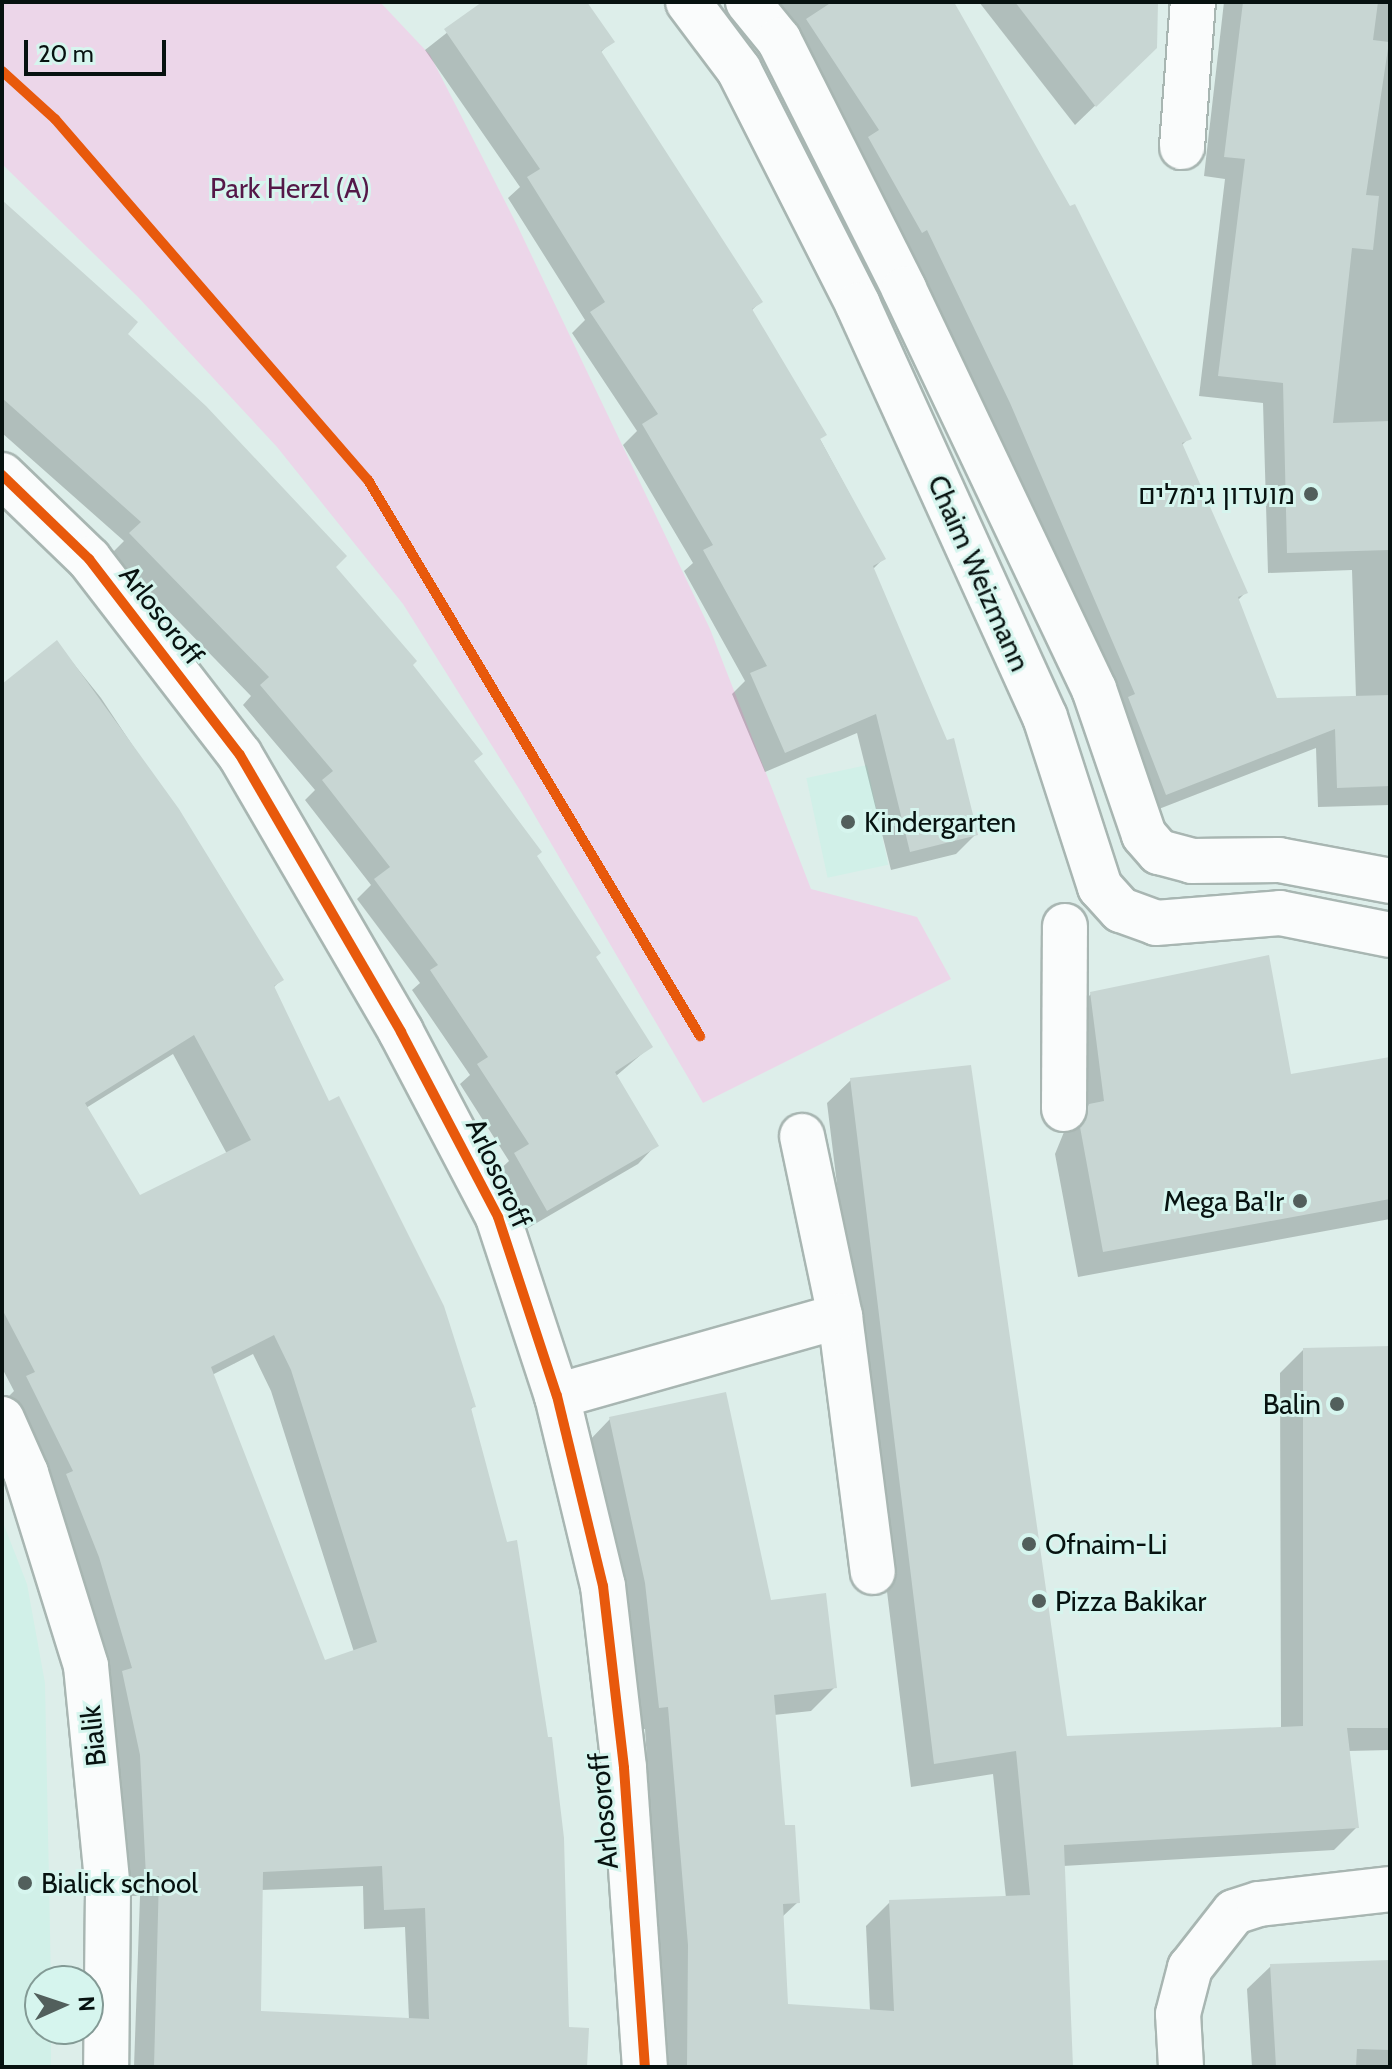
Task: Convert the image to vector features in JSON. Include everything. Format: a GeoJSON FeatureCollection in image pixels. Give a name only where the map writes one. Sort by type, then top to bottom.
{"type":"FeatureCollection","features":[{"type":"Feature","properties":{"kind":"street","name":"Chaim Weizmann"},"geometry":{"type":"LineString","coordinates":[[688,2],[739,70],[858,305],[1045,717],[1100,887]]}},
{"type":"Feature","properties":{"kind":"street","name":"Chaim Weizmann"},"geometry":{"type":"LineString","coordinates":[[748,2],[779,40],[911,303],[1094,689],[1144,835],[1159,852],[1192,861],[1279,860],[1390,881]]}},
{"type":"Feature","properties":{"kind":"street"},"geometry":{"type":"LineString","coordinates":[[1182,147],[1193,2]]}},
{"type":"Feature","properties":{"kind":"street","name":"Arlosoroff"},"geometry":{"type":"LineString","coordinates":[[2,475],[89,559],[240,755],[401,1032],[498,1217],[557,1396],[603,1586],[624,1768],[645,2067]]}},
{"type":"Feature","properties":{"kind":"street"},"geometry":{"type":"LineString","coordinates":[[1033,1040],[1043,952],[1100,887],[1121,910],[1156,923],[1280,913],[1390,935]]}},
{"type":"Feature","properties":{"kind":"street"},"geometry":{"type":"LineString","coordinates":[[1064,1109],[1065,926]]}},
{"type":"Feature","properties":{"kind":"street"},"geometry":{"type":"LineString","coordinates":[[802,1136],[840,1316],[873,1572]]}},
{"type":"Feature","properties":{"kind":"street"},"geometry":{"type":"LineString","coordinates":[[557,1396],[840,1316]]}},
{"type":"Feature","properties":{"kind":"street","name":"Bialik"},"geometry":{"type":"LineString","coordinates":[[2,1419],[26,1473],[86,1666],[108,1890],[106,2067]]}},
{"type":"Feature","properties":{"kind":"street"},"geometry":{"type":"LineString","coordinates":[[1181,2067],[1178,2014],[1190,1968],[1234,1912],[1259,1904],[1390,1889]]}},
{"type":"Feature","properties":{"kind":"shaded area","name":"Kindergarten"},"geometry":{"type":"Polygon","coordinates":[[[867,765],[888,865],[828,878],[806,778],[867,765]]]}},
{"type":"Feature","properties":{"kind":"shaded area","name":"Bialick school"},"geometry":{"type":"Polygon","coordinates":[[[2,1520],[27,1584],[45,1683],[51,1965],[24,1965],[24,2045],[51,2045],[51,2067],[2,2067],[2,1520]]]}},
{"type":"Feature","properties":{"kind":"green space","name":"Park Herzl (A)"},"geometry":{"type":"Polygon","coordinates":[[[2,2],[380,2],[430,55],[517,225],[710,629],[811,889],[917,917],[951,979],[703,1103],[521,792],[403,604],[277,447],[138,297],[2,164],[2,2]]]}},
{"type":"Feature","properties":{"kind":"building"},"geometry":{"type":"Polygon","coordinates":[[[482,2],[587,2],[615,42],[601,51],[763,302],[752,309],[827,435],[820,439],[886,559],[873,566],[947,740],[954,738],[978,835],[910,852],[876,714],[785,753],[750,673],[767,666],[703,550],[713,545],[642,424],[658,414],[590,312],[605,302],[527,177],[540,169],[444,29],[482,2]]]}},
{"type":"Feature","properties":{"kind":"building"},"geometry":{"type":"Polygon","coordinates":[[[832,2],[954,2],[1070,206],[1075,204],[1192,439],[1182,443],[1248,593],[1238,597],[1277,698],[1390,695],[1390,786],[1337,788],[1335,729],[1166,795],[1128,697],[1135,694],[1010,403],[927,230],[922,233],[868,137],[879,130],[806,19],[832,2]]]}},
{"type":"Feature","properties":{"kind":"building"},"geometry":{"type":"Polygon","coordinates":[[[1015,2],[1158,2],[1157,48],[1096,107],[1015,2]]]}},
{"type":"Feature","properties":{"kind":"building"},"geometry":{"type":"Polygon","coordinates":[[[1243,2],[1378,2],[1373,40],[1389,42],[1366,195],[1379,196],[1373,250],[1352,248],[1333,423],[1390,421],[1390,550],[1287,553],[1283,383],[1218,376],[1245,159],[1224,157],[1243,2]]]}},
{"type":"Feature","properties":{"kind":"building"},"geometry":{"type":"Polygon","coordinates":[[[2,200],[138,322],[128,334],[206,406],[347,556],[336,567],[417,661],[413,665],[483,754],[474,761],[542,852],[537,856],[601,953],[596,957],[653,1047],[615,1072],[659,1146],[547,1211],[514,1153],[529,1144],[477,1064],[488,1057],[430,970],[438,965],[374,879],[390,867],[322,780],[333,771],[260,685],[269,677],[129,533],[141,522],[2,398],[2,200]]]}},
{"type":"Feature","properties":{"kind":"building"},"geometry":{"type":"Polygon","coordinates":[[[57,640],[179,809],[284,980],[274,986],[329,1101],[339,1096],[444,1306],[476,1407],[471,1408],[507,1542],[517,1540],[548,1737],[552,1737],[564,1838],[569,2027],[589,2028],[587,2067],[154,2067],[159,1876],[146,1877],[140,1755],[122,1671],[132,1668],[99,1557],[66,1474],[73,1471],[26,1376],[35,1372],[2,1309],[2,684],[57,640]],[[194,1035],[85,1103],[140,1195],[251,1140],[194,1035]],[[274,1335],[211,1367],[325,1660],[377,1642],[291,1370],[274,1335]],[[382,1866],[263,1872],[261,2011],[429,2019],[425,1908],[384,1910],[382,1866]]]}},
{"type":"Feature","properties":{"kind":"building"},"geometry":{"type":"Polygon","coordinates":[[[1269,955],[1291,1074],[1390,1057],[1390,1199],[1103,1252],[1080,1127],[1089,1104],[1104,1101],[1090,992],[1269,955]]]}},
{"type":"Feature","properties":{"kind":"building"},"geometry":{"type":"Polygon","coordinates":[[[971,1065],[1067,1736],[1303,1726],[1303,1348],[1390,1346],[1390,1728],[1347,1728],[1359,1828],[1064,1845],[1073,2067],[687,2067],[688,1945],[668,1707],[659,1708],[645,1583],[609,1417],[726,1392],[771,1600],[826,1593],[837,1688],[774,1695],[785,1825],[795,1825],[800,1903],[783,1904],[788,2004],[894,2011],[889,1900],[1030,1895],[1016,1751],[934,1764],[850,1078],[971,1065]]]}},
{"type":"Feature","properties":{"kind":"building"},"geometry":{"type":"Polygon","coordinates":[[[1390,1960],[1390,2050],[1357,2049],[1356,2067],[1276,2067],[1270,1964],[1390,1960]]]}},
{"type":"Feature","properties":{"kind":"cycle path"},"geometry":{"type":"LineString","coordinates":[[2,71],[55,119],[368,480],[700,1036]]}},
{"type":"Feature","properties":{"kind":"cycle path"},"geometry":{"type":"LineString","coordinates":[[2,475],[89,559],[240,755],[401,1032],[498,1217],[557,1396],[603,1586],[624,1768],[645,2067]]}},
{"type":"Feature","properties":{"kind":"place","name":"מועדון גימלים"},"geometry":{"type":"Point","coordinates":[1311,494]}},
{"type":"Feature","properties":{"kind":"place","name":"Kindergarten"},"geometry":{"type":"Point","coordinates":[848,822]}},
{"type":"Feature","properties":{"kind":"place","name":"Mega Ba'Ir"},"geometry":{"type":"Point","coordinates":[1300,1201]}},
{"type":"Feature","properties":{"kind":"place","name":"Balin"},"geometry":{"type":"Point","coordinates":[1337,1404]}},
{"type":"Feature","properties":{"kind":"place","name":"Ofnaim-Li"},"geometry":{"type":"Point","coordinates":[1029,1544]}},
{"type":"Feature","properties":{"kind":"place","name":"Pizza Bakikar"},"geometry":{"type":"Point","coordinates":[1039,1601]}},
{"type":"Feature","properties":{"kind":"place","name":"Bialick school"},"geometry":{"type":"Point","coordinates":[25,1883]}}]}
